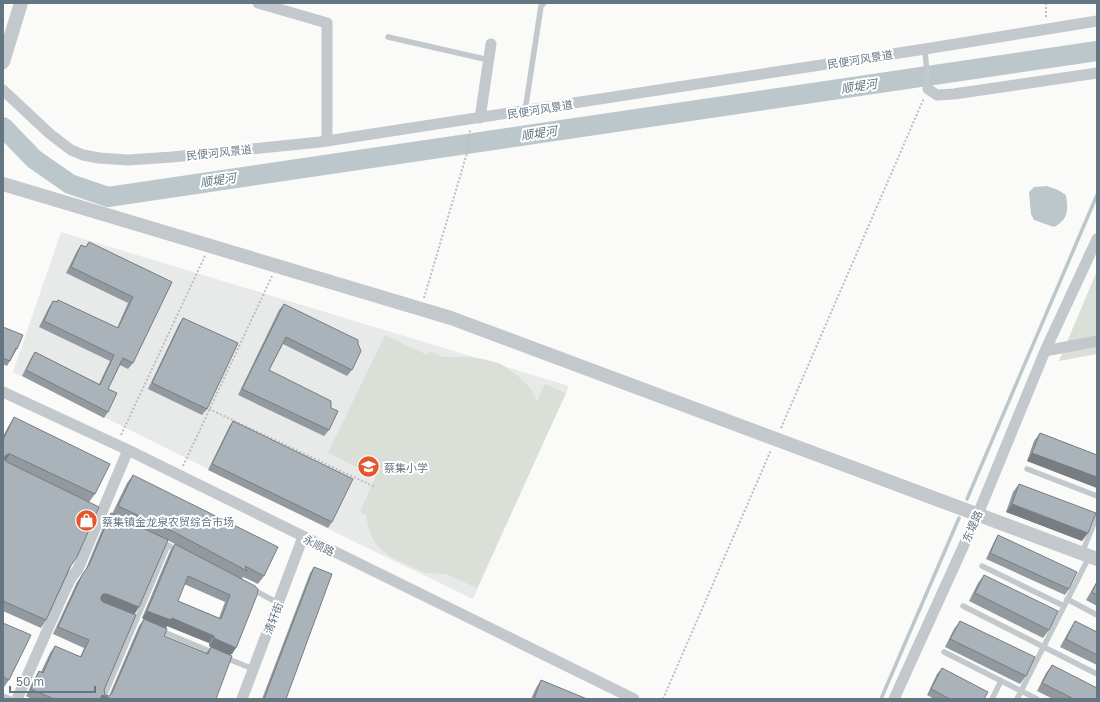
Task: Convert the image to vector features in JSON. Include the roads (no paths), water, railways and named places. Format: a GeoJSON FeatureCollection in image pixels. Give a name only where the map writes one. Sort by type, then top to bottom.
{"type":"FeatureCollection","features":[{"type":"Feature","properties":{"kind":"street"},"geometry":{"type":"LineString","coordinates":[[3,62],[21,3]]}},
{"type":"Feature","properties":{"kind":"street"},"geometry":{"type":"LineString","coordinates":[[258,3],[327,23],[327,141]]}},
{"type":"Feature","properties":{"kind":"street","name":"民便河风景道"},"geometry":{"type":"LineString","coordinates":[[3,90],[50,134],[71,150],[83,155],[99,158],[128,160],[327,141],[925,50],[1097,21]]}},
{"type":"Feature","properties":{"kind":"street"},"geometry":{"type":"LineString","coordinates":[[480,118],[491,44]]}},
{"type":"Feature","properties":{"kind":"street"},"geometry":{"type":"LineString","coordinates":[[928,90],[937,95],[954,94],[1097,73]]}},
{"type":"Feature","properties":{"kind":"street"},"geometry":{"type":"LineString","coordinates":[[3,184],[451,318],[1090,556]]}},
{"type":"Feature","properties":{"kind":"street","name":"东堤路"},"geometry":{"type":"LineString","coordinates":[[894,699],[978,514],[1045,351],[1097,239]]}},
{"type":"Feature","properties":{"kind":"street"},"geometry":{"type":"LineString","coordinates":[[1045,351],[1097,341]]}},
{"type":"Feature","properties":{"kind":"street","name":"永顺路"},"geometry":{"type":"LineString","coordinates":[[3,392],[128,450],[634,699]]}},
{"type":"Feature","properties":{"kind":"street"},"geometry":{"type":"LineString","coordinates":[[17,699],[61,599],[71,578],[78,569],[128,450]]}},
{"type":"Feature","properties":{"kind":"street","name":"清轩街"},"geometry":{"type":"LineString","coordinates":[[242,699],[303,537]]}},
{"type":"Feature","properties":{"kind":"lane"},"geometry":{"type":"LineString","coordinates":[[525,111],[541,6],[544,3]]}},
{"type":"Feature","properties":{"kind":"lane"},"geometry":{"type":"LineString","coordinates":[[388,36],[488,60]]}},
{"type":"Feature","properties":{"kind":"lane"},"geometry":{"type":"LineString","coordinates":[[925,50],[928,90]]}},
{"type":"Feature","properties":{"kind":"lane"},"geometry":{"type":"LineString","coordinates":[[1027,469],[1097,496]]}},
{"type":"Feature","properties":{"kind":"lane"},"geometry":{"type":"LineString","coordinates":[[1017,699],[1090,556],[1097,516]]}},
{"type":"Feature","properties":{"kind":"lane"},"geometry":{"type":"LineString","coordinates":[[154,538],[182,552]]}},
{"type":"Feature","properties":{"kind":"lane"},"geometry":{"type":"LineString","coordinates":[[103,699],[168,545]]}},
{"type":"Feature","properties":{"kind":"lane"},"geometry":{"type":"LineString","coordinates":[[982,566],[1064,606]]}},
{"type":"Feature","properties":{"kind":"lane"},"geometry":{"type":"LineString","coordinates":[[244,585],[278,603]]}},
{"type":"Feature","properties":{"kind":"lane"},"geometry":{"type":"LineString","coordinates":[[1067,599],[1097,615]]}},
{"type":"Feature","properties":{"kind":"lane"},"geometry":{"type":"LineString","coordinates":[[963,606],[1097,674]]}},
{"type":"Feature","properties":{"kind":"lane"},"geometry":{"type":"LineString","coordinates":[[129,617],[144,623]]}},
{"type":"Feature","properties":{"kind":"lane"},"geometry":{"type":"LineString","coordinates":[[151,626],[217,654]]}},
{"type":"Feature","properties":{"kind":"lane"},"geometry":{"type":"LineString","coordinates":[[944,652],[1037,699]]}},
{"type":"Feature","properties":{"kind":"lane"},"geometry":{"type":"LineString","coordinates":[[224,657],[253,669]]}},
{"type":"Feature","properties":{"kind":"lane"},"geometry":{"type":"LineString","coordinates":[[992,699],[1001,681]]}},
{"type":"Feature","properties":{"kind":"lane"},"geometry":{"type":"LineString","coordinates":[[3,696],[10,699]]}},
{"type":"Feature","properties":{"kind":"waterway","name":"顺堤河"},"geometry":{"type":"LineString","coordinates":[[3,127],[34,159],[70,184],[108,197],[1097,51]]}},
{"type":"Feature","properties":{"kind":"waterway"},"geometry":{"type":"LineString","coordinates":[[967,499],[1097,195]]}},
{"type":"Feature","properties":{"kind":"waterway"},"geometry":{"type":"LineString","coordinates":[[881,699],[959,518]]}},
{"type":"Feature","properties":{"kind":"place","name":"蔡集小学"},"geometry":{"type":"Point","coordinates":[368,467]}},
{"type":"Feature","properties":{"kind":"place","name":"蔡集镇金龙泉农贸综合市场"},"geometry":{"type":"Point","coordinates":[87,521]}}]}
